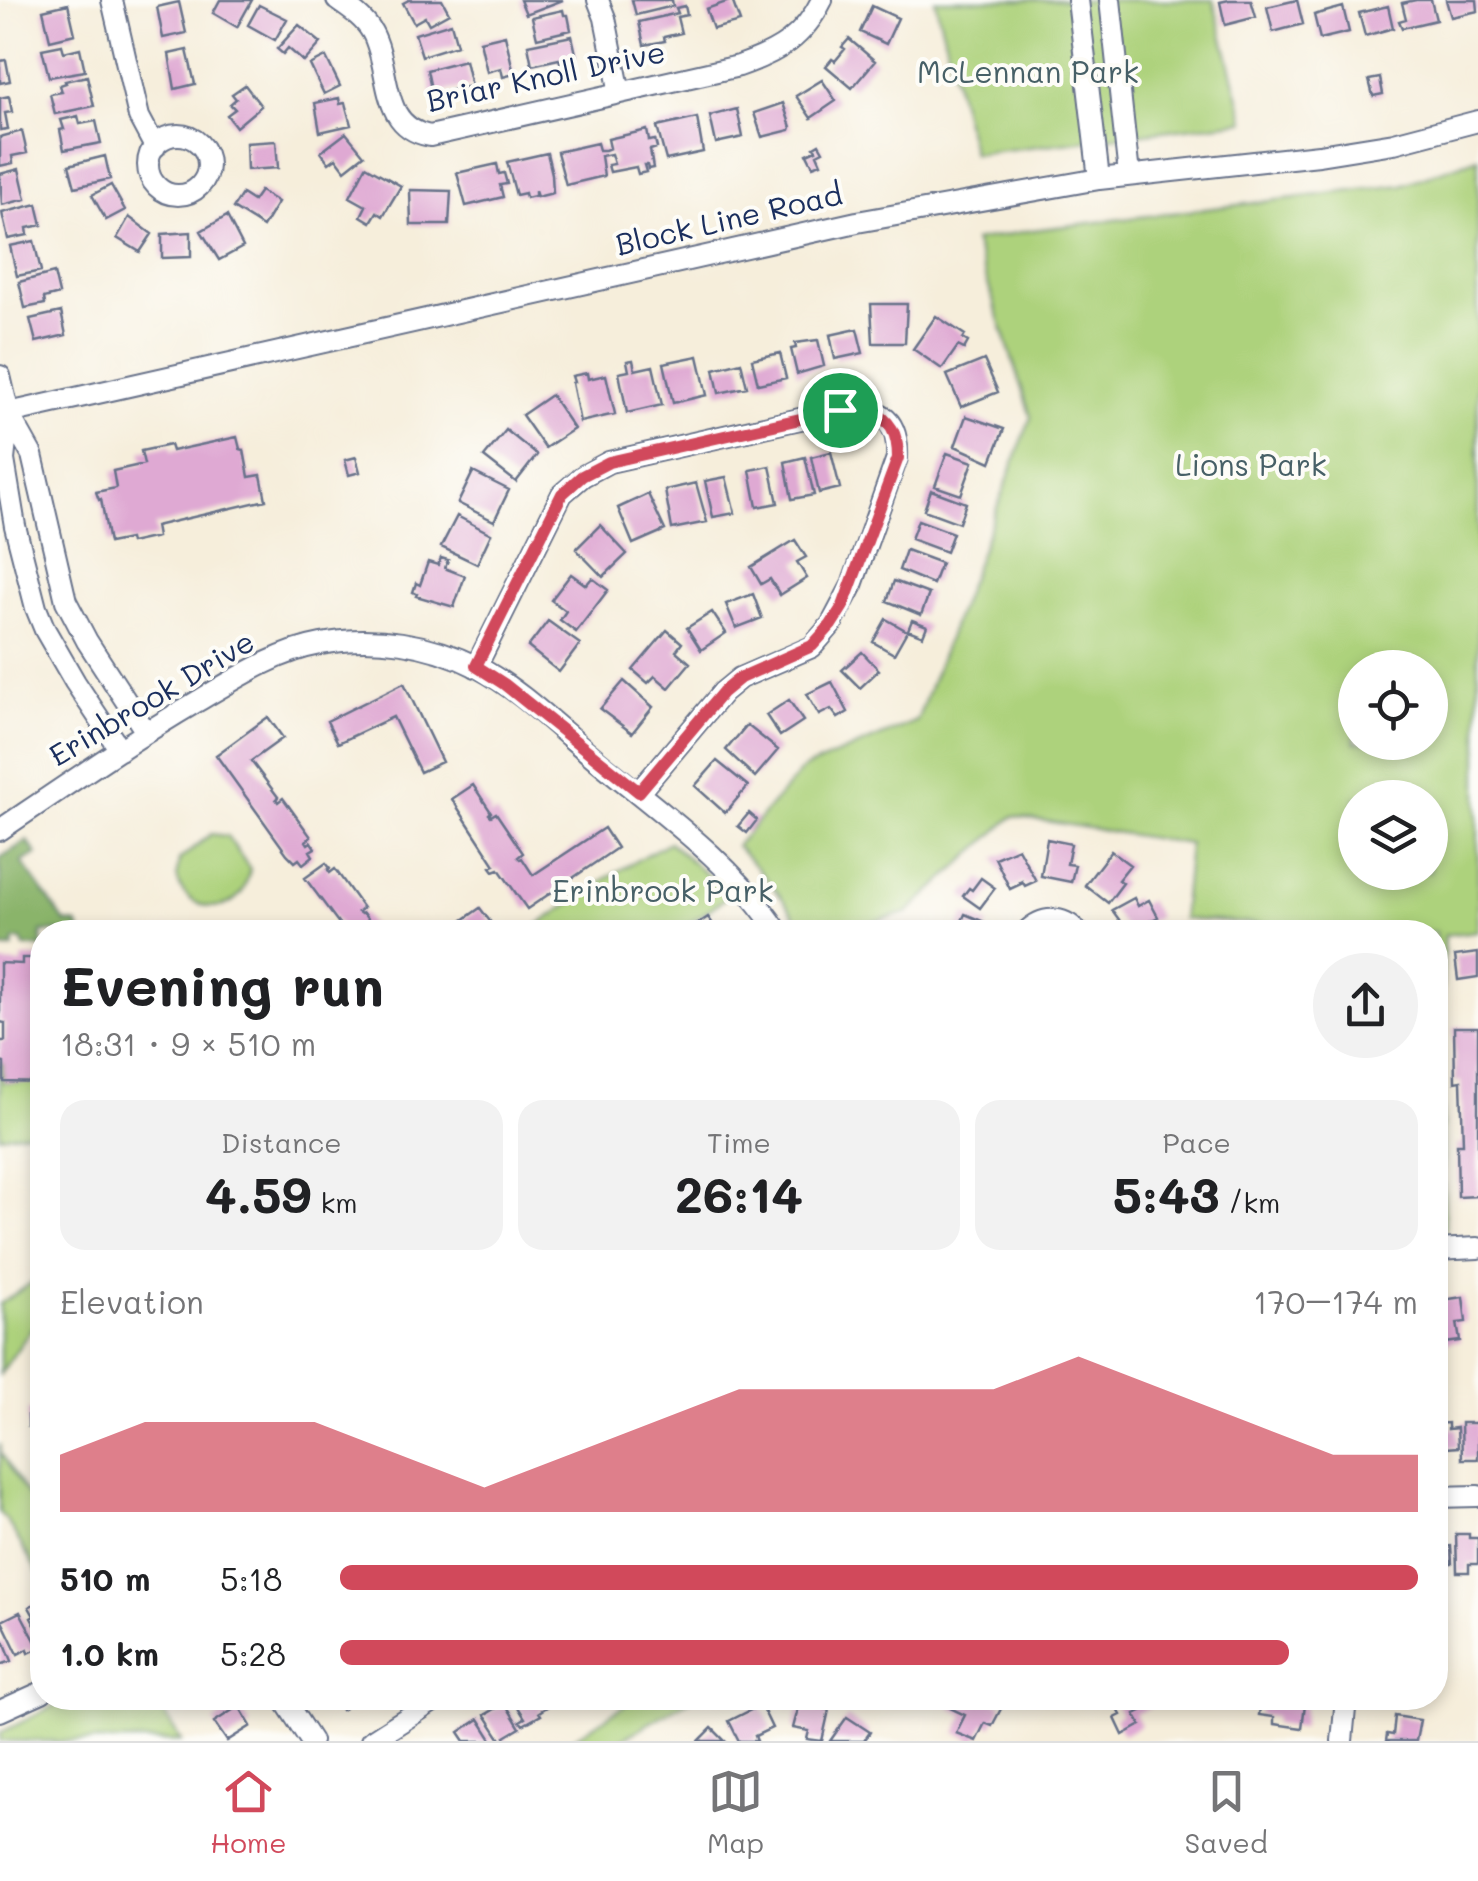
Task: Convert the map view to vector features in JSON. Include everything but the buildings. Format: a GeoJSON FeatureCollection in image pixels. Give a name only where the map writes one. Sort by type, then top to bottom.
{"type":"FeatureCollection","features":[{"type":"Feature","properties":{"kind":"street"},"geometry":{"type":"LineString","coordinates":[[112,0],[139,118],[154,146]]}},
{"type":"Feature","properties":{"kind":"street","name":"Briar Knoll Drive"},"geometry":{"type":"LineString","coordinates":[[337,0],[372,31],[394,109],[402,123],[415,133],[430,136],[739,66],[762,58],[802,32],[822,0]]}},
{"type":"Feature","properties":{"kind":"street"},"geometry":{"type":"LineString","coordinates":[[598,0],[620,93]]}},
{"type":"Feature","properties":{"kind":"street"},"geometry":{"type":"LineString","coordinates":[[1078,0],[1099,179]]}},
{"type":"Feature","properties":{"kind":"street"},"geometry":{"type":"LineString","coordinates":[[1110,0],[1129,175]]}},
{"type":"Feature","properties":{"kind":"street","name":"Block Line Road"},"geometry":{"type":"LineString","coordinates":[[4,414],[857,222],[1099,179],[1394,143],[1478,121]]}},
{"type":"Feature","properties":{"kind":"street"},"geometry":{"type":"LineString","coordinates":[[0,376],[4,460],[15,526],[36,608],[68,669],[120,750]]}},
{"type":"Feature","properties":{"kind":"street"},"geometry":{"type":"LineString","coordinates":[[476,666],[562,494],[582,476],[609,462],[840,410],[869,409],[881,415],[897,437],[898,458],[852,585],[831,625],[812,646],[740,678],[723,692],[639,792]]}},
{"type":"Feature","properties":{"kind":"street"},"geometry":{"type":"LineString","coordinates":[[4,414],[32,455],[66,602],[146,732]]}},
{"type":"Feature","properties":{"kind":"street","name":"Erinbrook Drive"},"geometry":{"type":"LineString","coordinates":[[0,830],[146,732],[269,660],[320,644],[363,639],[412,644],[476,666],[504,684],[718,861],[770,920]]}},
{"type":"Feature","properties":{"kind":"street"},"geometry":{"type":"LineString","coordinates":[[1448,1249],[1478,1248]]}},
{"type":"Feature","properties":{"kind":"street"},"geometry":{"type":"LineString","coordinates":[[1448,1497],[1478,1496]]}},
{"type":"Feature","properties":{"kind":"street"},"geometry":{"type":"LineString","coordinates":[[0,1711],[30,1697]]}},
{"type":"Feature","properties":{"kind":"street"},"geometry":{"type":"LineString","coordinates":[[292,1710],[311,1741]]}},
{"type":"Feature","properties":{"kind":"street"},"geometry":{"type":"LineString","coordinates":[[371,1741],[419,1710]]}},
{"type":"Feature","properties":{"kind":"street"},"geometry":{"type":"LineString","coordinates":[[1342,1741],[1345,1710]]}},
{"type":"Feature","properties":{"kind":"green space","name":"McLennan Park"},"geometry":{"type":"Polygon","coordinates":[[[935,0],[1213,0],[1245,121],[973,154],[935,0]]]}},
{"type":"Feature","properties":{"kind":"green space","name":"Lions Park"},"geometry":{"type":"Polygon","coordinates":[[[1478,158],[1478,931],[1448,935],[1448,920],[1182,919],[1189,844],[1013,816],[907,913],[880,920],[796,920],[736,846],[803,769],[917,721],[1031,417],[974,241],[1032,230],[1401,185],[1478,158]]]}},
{"type":"Feature","properties":{"kind":"green space"},"geometry":{"type":"Polygon","coordinates":[[[211,834],[227,836],[250,869],[242,892],[225,905],[215,907],[204,906],[186,895],[177,875],[179,860],[211,834]]]}},
{"type":"Feature","properties":{"kind":"green space"},"geometry":{"type":"Polygon","coordinates":[[[27,841],[37,854],[22,862],[64,920],[30,920],[30,947],[24,947],[22,940],[14,940],[13,948],[0,948],[0,858],[27,841]]]}},
{"type":"Feature","properties":{"kind":"green space","name":"Erinbrook Park"},"geometry":{"type":"Polygon","coordinates":[[[669,842],[730,895],[694,920],[545,920],[611,875],[669,842]]]}},
{"type":"Feature","properties":{"kind":"green space"},"geometry":{"type":"Polygon","coordinates":[[[0,1062],[4,1063],[4,1082],[30,1083],[30,1132],[0,1136],[0,1062]]]}},
{"type":"Feature","properties":{"kind":"green space"},"geometry":{"type":"Polygon","coordinates":[[[30,1284],[30,1331],[0,1374],[0,1304],[30,1284]]]}},
{"type":"Feature","properties":{"kind":"green space"},"geometry":{"type":"Polygon","coordinates":[[[0,1444],[1,1453],[30,1500],[30,1559],[0,1513],[0,1444]]]}},
{"type":"Feature","properties":{"kind":"green space"},"geometry":{"type":"Polygon","coordinates":[[[46,1710],[162,1710],[181,1741],[0,1741],[0,1733],[46,1710]]]}},
{"type":"Feature","properties":{"kind":"green space"},"geometry":{"type":"Polygon","coordinates":[[[617,1710],[672,1710],[619,1741],[569,1741],[617,1710]]]}},
{"type":"Feature","properties":{"kind":"route"},"geometry":{"type":"LineString","coordinates":[[869,409],[881,415],[898,444],[898,458],[843,606],[812,646],[740,678],[723,692],[639,792],[476,666],[562,494],[582,476],[609,462],[840,410],[869,409]]}}]}
